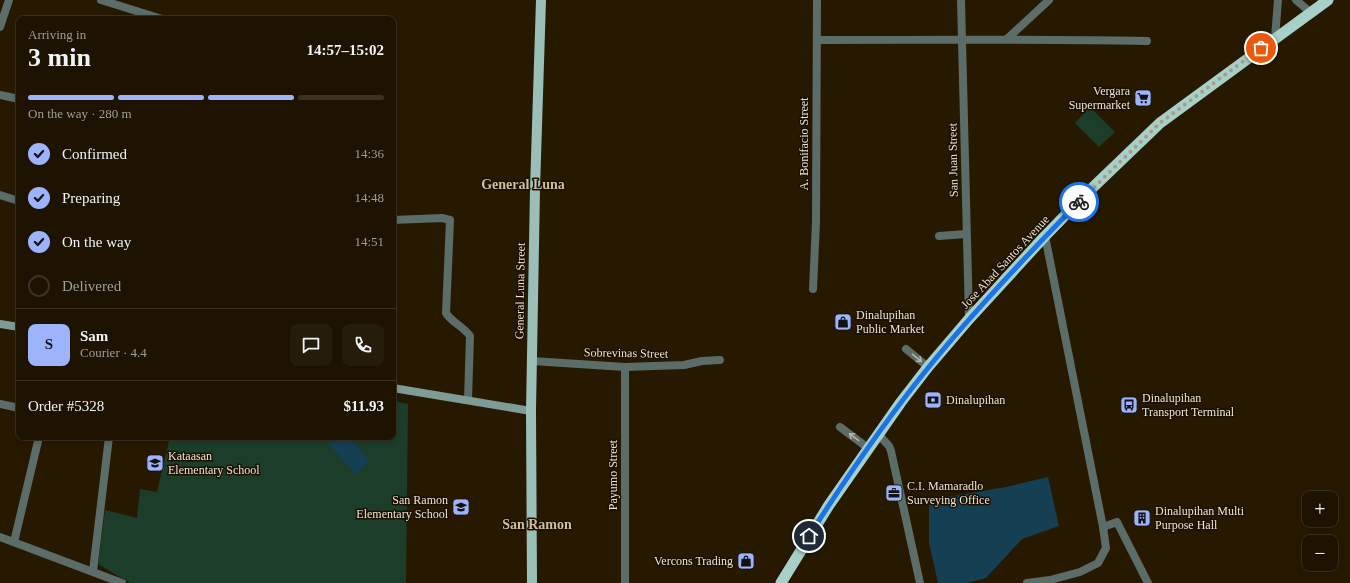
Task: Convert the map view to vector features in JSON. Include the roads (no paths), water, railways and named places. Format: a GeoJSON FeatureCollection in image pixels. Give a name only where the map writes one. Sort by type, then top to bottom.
{"type":"FeatureCollection","features":[{"type":"Feature","properties":{"kind":"highway","name":"Jose Abad Santos Avenue"},"geometry":{"type":"LineString","coordinates":[[781,583],[829,505],[878,434],[928,367],[1045,236],[1087,193],[1160,123],[1328,0]]}},
{"type":"Feature","properties":{"kind":"main road","name":"General Luna Street"},"geometry":{"type":"LineString","coordinates":[[532,583],[531,411],[535,196],[541,0]]}},
{"type":"Feature","properties":{"kind":"main road"},"geometry":{"type":"LineString","coordinates":[[0,324],[16,327]]}},
{"type":"Feature","properties":{"kind":"main road"},"geometry":{"type":"LineString","coordinates":[[396,388],[531,411]]}},
{"type":"Feature","properties":{"kind":"street"},"geometry":{"type":"LineString","coordinates":[[0,27],[9,0]]}},
{"type":"Feature","properties":{"kind":"street"},"geometry":{"type":"LineString","coordinates":[[101,0],[152,16]]}},
{"type":"Feature","properties":{"kind":"street","name":"A. Bonifacio Street"},"geometry":{"type":"LineString","coordinates":[[813,289],[816,222],[817,0]]}},
{"type":"Feature","properties":{"kind":"street","name":"San Juan Street"},"geometry":{"type":"LineString","coordinates":[[961,0],[969,320]]}},
{"type":"Feature","properties":{"kind":"street"},"geometry":{"type":"LineString","coordinates":[[1007,39],[1049,0]]}},
{"type":"Feature","properties":{"kind":"street"},"geometry":{"type":"LineString","coordinates":[[1275,38],[1278,0]]}},
{"type":"Feature","properties":{"kind":"street"},"geometry":{"type":"LineString","coordinates":[[1296,0],[1310,12]]}},
{"type":"Feature","properties":{"kind":"street"},"geometry":{"type":"LineString","coordinates":[[817,40],[1007,39],[1147,41]]}},
{"type":"Feature","properties":{"kind":"street"},"geometry":{"type":"LineString","coordinates":[[0,95],[16,98]]}},
{"type":"Feature","properties":{"kind":"street"},"geometry":{"type":"LineString","coordinates":[[0,195],[16,200]]}},
{"type":"Feature","properties":{"kind":"street"},"geometry":{"type":"LineString","coordinates":[[396,220],[442,218],[450,220],[446,313],[448,318],[465,329],[470,336],[468,400]]}},
{"type":"Feature","properties":{"kind":"street"},"geometry":{"type":"LineString","coordinates":[[939,236],[966,234]]}},
{"type":"Feature","properties":{"kind":"street"},"geometry":{"type":"LineString","coordinates":[[1027,583],[1050,580],[1080,572],[1098,563],[1106,548],[1045,236]]}},
{"type":"Feature","properties":{"kind":"street"},"geometry":{"type":"LineString","coordinates":[[906,349],[928,367]]}},
{"type":"Feature","properties":{"kind":"street","name":"Sobrevinas Street"},"geometry":{"type":"LineString","coordinates":[[532,362],[625,367],[684,365],[702,361],[720,360]]}},
{"type":"Feature","properties":{"kind":"street","name":"Payumo Street"},"geometry":{"type":"LineString","coordinates":[[625,367],[625,583]]}},
{"type":"Feature","properties":{"kind":"street"},"geometry":{"type":"LineString","coordinates":[[0,404],[16,407]]}},
{"type":"Feature","properties":{"kind":"street"},"geometry":{"type":"LineString","coordinates":[[840,427],[868,448]]}},
{"type":"Feature","properties":{"kind":"street"},"geometry":{"type":"LineString","coordinates":[[878,434],[889,446],[891,451],[920,583]]}},
{"type":"Feature","properties":{"kind":"street"},"geometry":{"type":"LineString","coordinates":[[14,542],[38,440]]}},
{"type":"Feature","properties":{"kind":"street"},"geometry":{"type":"LineString","coordinates":[[93,571],[109,440]]}},
{"type":"Feature","properties":{"kind":"street"},"geometry":{"type":"LineString","coordinates":[[1103,527],[1117,522],[1148,583]]}},
{"type":"Feature","properties":{"kind":"street"},"geometry":{"type":"LineString","coordinates":[[0,537],[122,583]]}},
{"type":"Feature","properties":{"kind":"water"},"geometry":{"type":"Polygon","coordinates":[[[326,440],[352,440],[370,461],[355,474],[326,440]]]}},
{"type":"Feature","properties":{"kind":"water"},"geometry":{"type":"Polygon","coordinates":[[[1048,477],[1059,526],[1022,539],[986,578],[967,583],[938,583],[929,543],[929,505],[947,497],[1006,487],[1048,477]]]}},
{"type":"Feature","properties":{"kind":"place","name":"Vergara Supermarket"},"geometry":{"type":"Point","coordinates":[1143,98]}},
{"type":"Feature","properties":{"kind":"place","name":"Dinalupihan Public Market"},"geometry":{"type":"Point","coordinates":[843,322]}},
{"type":"Feature","properties":{"kind":"place","name":"Dinalupihan"},"geometry":{"type":"Point","coordinates":[933,400]}},
{"type":"Feature","properties":{"kind":"place","name":"Dinalupihan Transport Terminal"},"geometry":{"type":"Point","coordinates":[1129,405]}},
{"type":"Feature","properties":{"kind":"place","name":"Kataasan Elementary School"},"geometry":{"type":"Point","coordinates":[155,463]}},
{"type":"Feature","properties":{"kind":"place","name":"C.I. Mamaradlo Surveying Office"},"geometry":{"type":"Point","coordinates":[894,493]}},
{"type":"Feature","properties":{"kind":"place","name":"San Ramon Elementary School"},"geometry":{"type":"Point","coordinates":[461,507]}},
{"type":"Feature","properties":{"kind":"place","name":"Dinalupihan Multi Purpose Hall"},"geometry":{"type":"Point","coordinates":[1142,518]}},
{"type":"Feature","properties":{"kind":"place","name":"Vercons Trading"},"geometry":{"type":"Point","coordinates":[746,561]}},
{"type":"Feature","properties":{"kind":"district","name":"General Luna"},"geometry":{"type":"Point","coordinates":[523,184]}},
{"type":"Feature","properties":{"kind":"district","name":"San Ramon"},"geometry":{"type":"Point","coordinates":[537,524]}}]}
